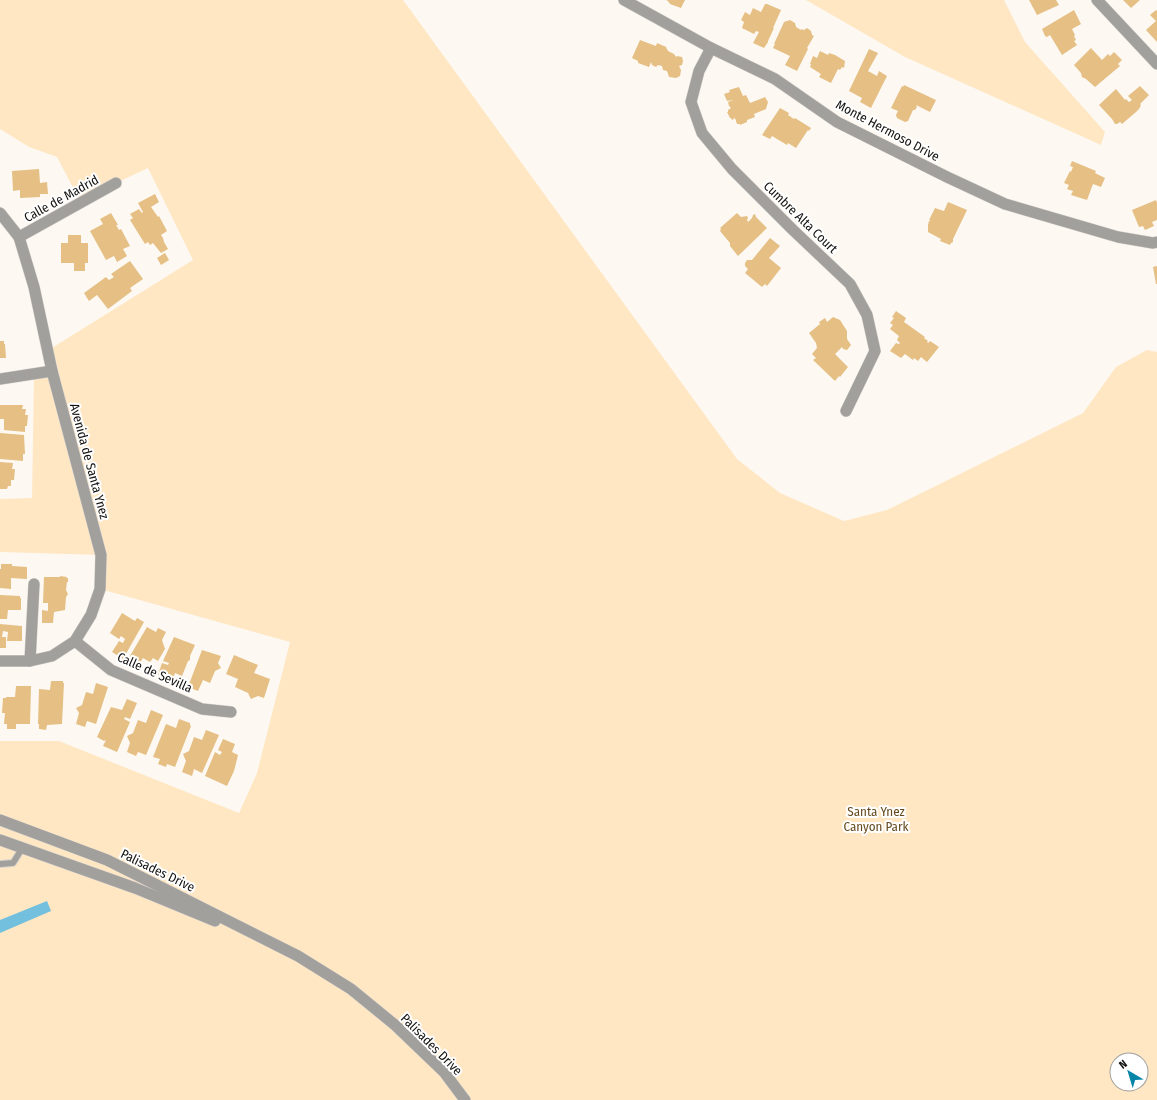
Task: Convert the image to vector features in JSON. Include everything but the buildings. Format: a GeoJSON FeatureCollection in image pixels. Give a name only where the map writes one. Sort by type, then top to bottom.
{"type":"FeatureCollection","features":[{"type":"Feature","properties":{"kind":"street","name":"Monte Hermoso Drive"},"geometry":{"type":"LineString","coordinates":[[624,0],[711,48],[775,78],[837,122],[1005,204],[1118,237],[1153,243],[1157,242]]}},
{"type":"Feature","properties":{"kind":"street"},"geometry":{"type":"LineString","coordinates":[[1097,0],[1157,64]]}},
{"type":"Feature","properties":{"kind":"street","name":"Cumbre Alta Court"},"geometry":{"type":"LineString","coordinates":[[711,48],[699,71],[691,102],[702,133],[732,169],[850,284],[867,315],[875,351],[846,411]]}},
{"type":"Feature","properties":{"kind":"street","name":"Calle de Madrid"},"geometry":{"type":"LineString","coordinates":[[19,237],[116,182]]}},
{"type":"Feature","properties":{"kind":"street","name":"Avenida de Santa Ynez"},"geometry":{"type":"LineString","coordinates":[[0,213],[19,237],[34,287],[52,371],[101,555],[100,589],[91,615],[75,641],[52,656],[30,661],[0,661]]}},
{"type":"Feature","properties":{"kind":"street"},"geometry":{"type":"LineString","coordinates":[[0,379],[52,371]]}},
{"type":"Feature","properties":{"kind":"street"},"geometry":{"type":"LineString","coordinates":[[30,661],[34,584]]}},
{"type":"Feature","properties":{"kind":"street","name":"Calle de Sevilla"},"geometry":{"type":"LineString","coordinates":[[75,641],[111,670],[202,709],[231,712]]}},
{"type":"Feature","properties":{"kind":"street","name":"Palisades Drive"},"geometry":{"type":"LineString","coordinates":[[0,820],[107,860],[298,956],[351,989],[395,1025],[444,1072],[465,1100]]}},
{"type":"Feature","properties":{"kind":"street","name":"Palisades Drive"},"geometry":{"type":"LineString","coordinates":[[0,840],[135,888],[298,956]]}},
{"type":"Feature","properties":{"kind":"lane"},"geometry":{"type":"LineString","coordinates":[[0,864],[13,864],[23,847]]}},
{"type":"Feature","properties":{"kind":"green space","name":"Santa Ynez Canyon Park"},"geometry":{"type":"Polygon","coordinates":[[[0,0],[403,0],[737,459],[780,493],[844,521],[887,510],[1083,413],[1116,367],[1147,350],[1157,352],[1157,1100],[0,1100],[0,741],[59,741],[239,813],[257,773],[290,642],[100,589],[101,555],[0,552],[0,499],[32,498],[34,374],[51,371],[47,351],[193,260],[148,168],[116,183],[81,203],[57,157],[29,147],[0,129],[0,0]]]}},
{"type":"Feature","properties":{"kind":"green space"},"geometry":{"type":"Polygon","coordinates":[[[806,0],[1004,0],[1025,42],[1105,132],[1101,145],[905,57],[806,0]]]}},
{"type":"Feature","properties":{"kind":"water"},"geometry":{"type":"Polygon","coordinates":[[[47,901],[51,911],[0,933],[0,920],[47,901]]]}}]}
